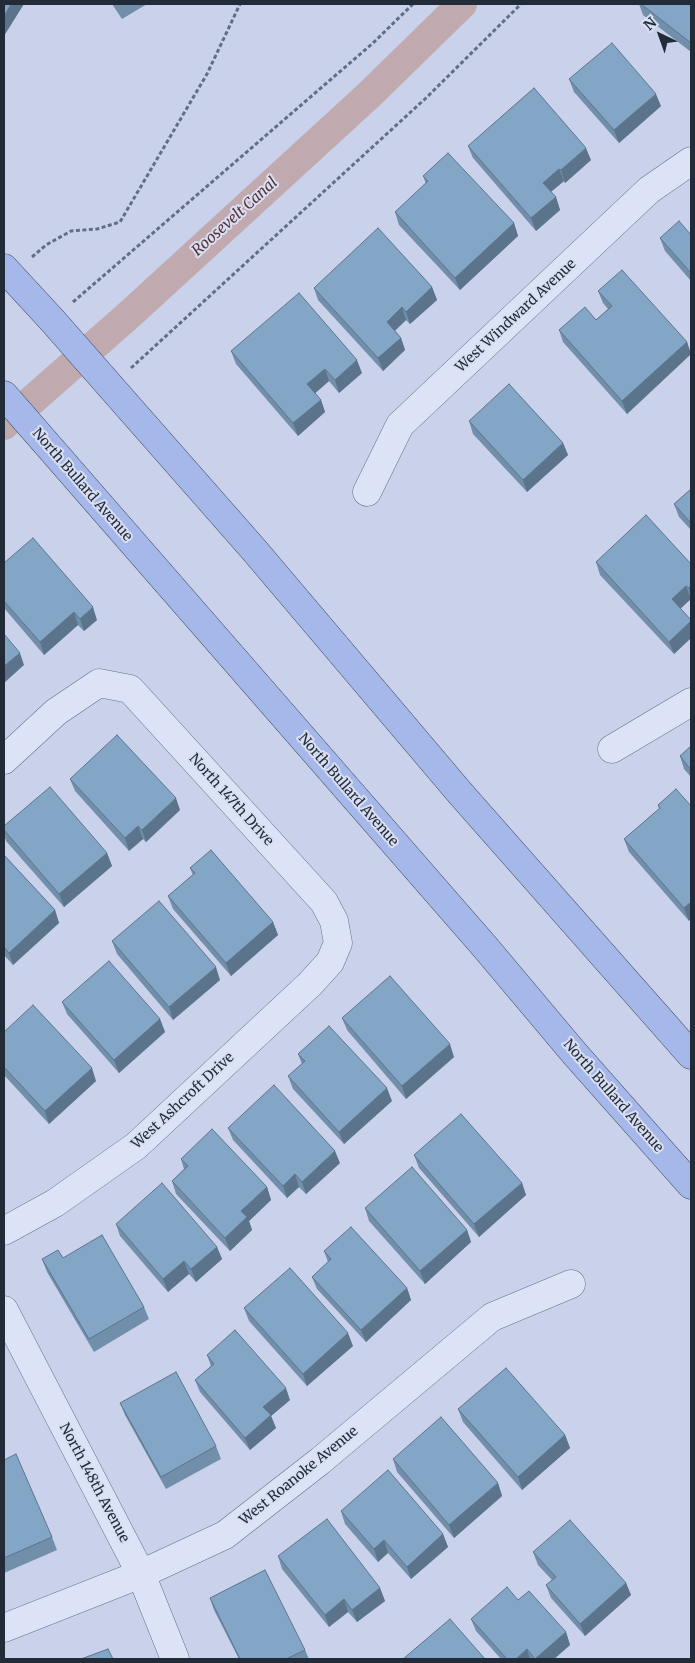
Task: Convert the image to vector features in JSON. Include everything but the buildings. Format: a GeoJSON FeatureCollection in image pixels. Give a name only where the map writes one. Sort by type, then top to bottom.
{"type":"FeatureCollection","features":[{"type":"Feature","properties":{"kind":"main road"},"geometry":{"type":"LineString","coordinates":[[16,264],[55,324],[255,551],[460,793],[691,1055]]}},
{"type":"Feature","properties":{"kind":"main road","name":"North Bullard Avenue"},"geometry":{"type":"LineString","coordinates":[[4,395],[485,947],[575,1054],[691,1185]]}},
{"type":"Feature","properties":{"kind":"street","name":"West Windward Avenue"},"geometry":{"type":"LineString","coordinates":[[367,492],[400,425],[649,190],[691,162]]}},
{"type":"Feature","properties":{"kind":"street","name":"North 147th Drive"},"geometry":{"type":"LineString","coordinates":[[4,760],[56,712],[99,683],[130,689],[324,902],[334,921],[338,943]]}},
{"type":"Feature","properties":{"kind":"street"},"geometry":{"type":"LineString","coordinates":[[612,749],[691,702]]}},
{"type":"Feature","properties":{"kind":"street","name":"West Ashcroft Drive"},"geometry":{"type":"LineString","coordinates":[[4,1231],[55,1203],[136,1146],[310,984],[330,962],[338,943]]}},
{"type":"Feature","properties":{"kind":"street","name":"West Roanoke Avenue"},"geometry":{"type":"LineString","coordinates":[[4,1628],[141,1574],[225,1535],[320,1461],[492,1316],[571,1284]]}},
{"type":"Feature","properties":{"kind":"street","name":"North 148th Avenue"},"geometry":{"type":"LineString","coordinates":[[4,1310],[141,1574],[175,1659]]}},
{"type":"Feature","properties":{"kind":"path"},"geometry":{"type":"LineString","coordinates":[[16,264],[71,231],[97,229],[120,222],[207,74],[240,4]]}},
{"type":"Feature","properties":{"kind":"path"},"geometry":{"type":"LineString","coordinates":[[55,324],[373,43],[413,4]]}},
{"type":"Feature","properties":{"kind":"path"},"geometry":{"type":"LineString","coordinates":[[104,380],[426,98],[521,4]]}},
{"type":"Feature","properties":{"kind":"waterway","name":"Roosevelt Canal"},"geometry":{"type":"LineString","coordinates":[[4,425],[130,314],[370,94],[462,4]]}}]}
